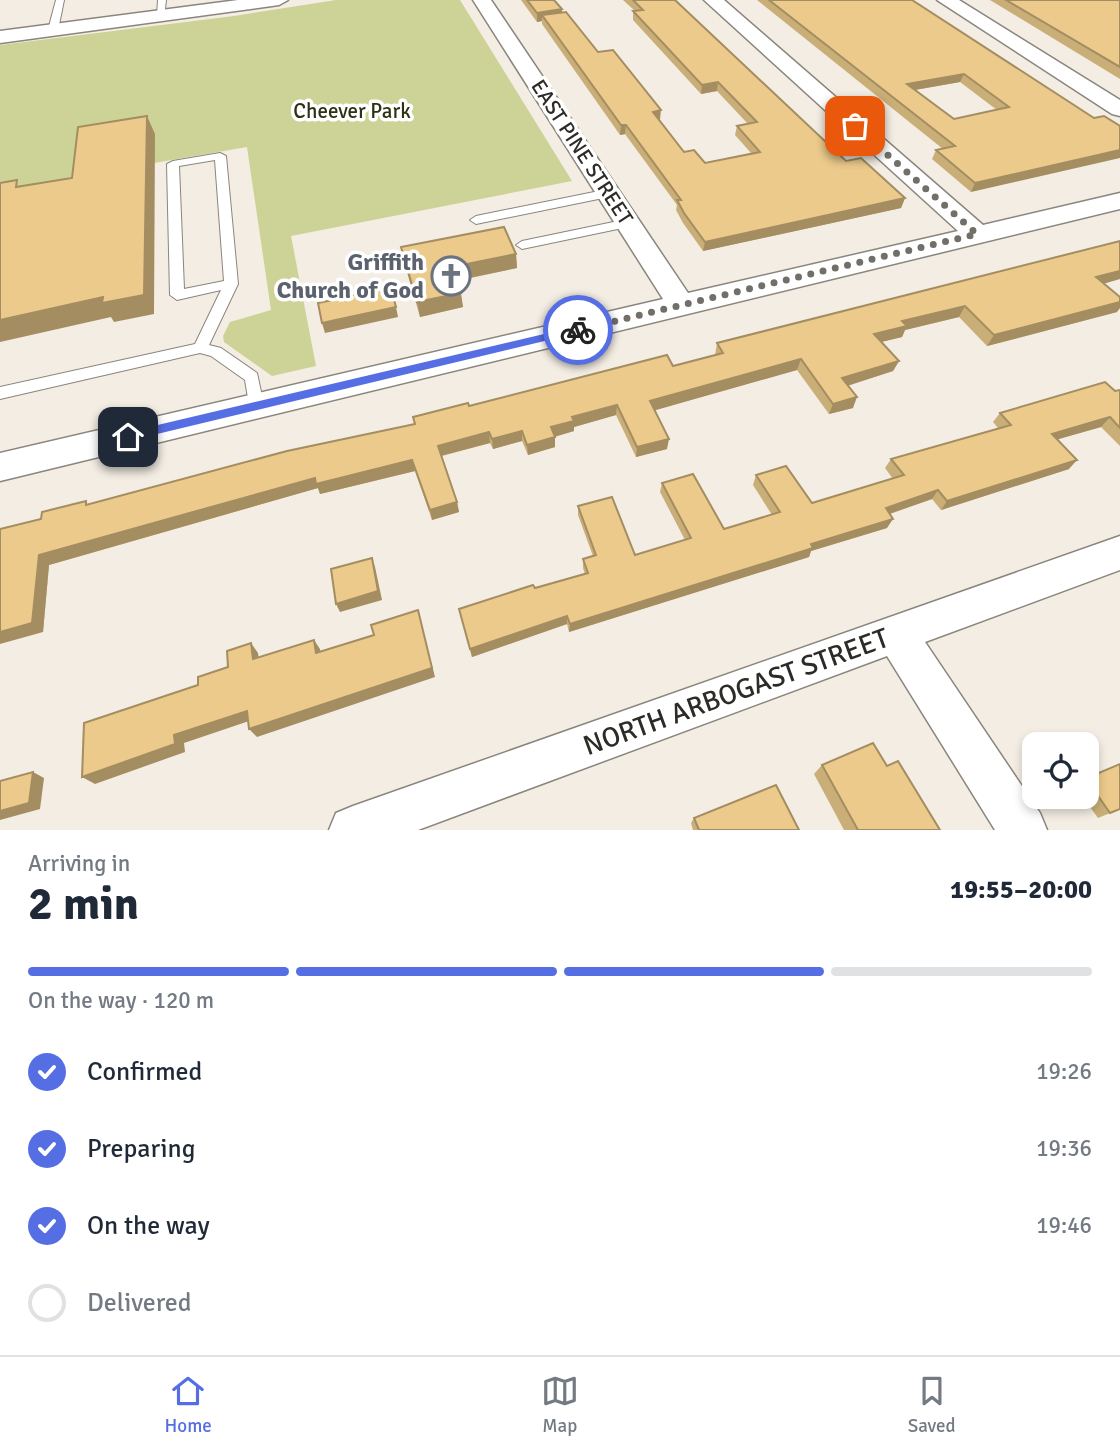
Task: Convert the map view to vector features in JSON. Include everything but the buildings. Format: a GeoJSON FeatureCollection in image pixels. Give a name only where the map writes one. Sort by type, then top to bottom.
{"type":"FeatureCollection","features":[{"type":"Feature","properties":{"kind":"street","name":"EAST PINE STREET"},"geometry":{"type":"LineString","coordinates":[[482,0],[681,305]]}},
{"type":"Feature","properties":{"kind":"street"},"geometry":{"type":"LineString","coordinates":[[713,0],[977,234]]}},
{"type":"Feature","properties":{"kind":"street"},"geometry":{"type":"LineString","coordinates":[[946,0],[1120,109]]}},
{"type":"Feature","properties":{"kind":"street"},"geometry":{"type":"LineString","coordinates":[[0,37],[53,30],[161,8],[270,1]]}},
{"type":"Feature","properties":{"kind":"street"},"geometry":{"type":"LineString","coordinates":[[0,467],[1120,201]]}},
{"type":"Feature","properties":{"kind":"street","name":"NORTH ARBOGAST STREET"},"geometry":{"type":"LineString","coordinates":[[353,830],[1120,553]]}},
{"type":"Feature","properties":{"kind":"street"},"geometry":{"type":"LineString","coordinates":[[896,634],[1023,830]]}},
{"type":"Feature","properties":{"kind":"lane"},"geometry":{"type":"LineString","coordinates":[[53,30],[60,0]]}},
{"type":"Feature","properties":{"kind":"lane"},"geometry":{"type":"LineString","coordinates":[[200,348],[231,284],[219,156],[173,164],[177,295],[231,284]]}},
{"type":"Feature","properties":{"kind":"lane"},"geometry":{"type":"LineString","coordinates":[[476,220],[609,193]]}},
{"type":"Feature","properties":{"kind":"lane"},"geometry":{"type":"LineString","coordinates":[[522,245],[628,223]]}},
{"type":"Feature","properties":{"kind":"lane"},"geometry":{"type":"LineString","coordinates":[[0,393],[200,348],[216,352],[253,377],[256,406]]}},
{"type":"Feature","properties":{"kind":"green space","name":"Cheever Park"},"geometry":{"type":"Polygon","coordinates":[[[336,0],[460,0],[572,181],[291,236],[316,366],[272,376],[224,342],[223,336],[230,322],[271,310],[247,147],[154,163],[82,197],[52,181],[0,190],[0,45],[234,16],[336,0]]]}},
{"type":"Feature","properties":{"kind":"way so far"},"geometry":{"type":"LineString","coordinates":[[578,330],[977,234],[855,126]]}},
{"type":"Feature","properties":{"kind":"place","name":"Griffith Church of God"},"geometry":{"type":"Point","coordinates":[451,276]}},
{"type":"Feature","properties":{"kind":"route"},"geometry":{"type":"LineString","coordinates":[[128,437],[578,330]]}}]}
